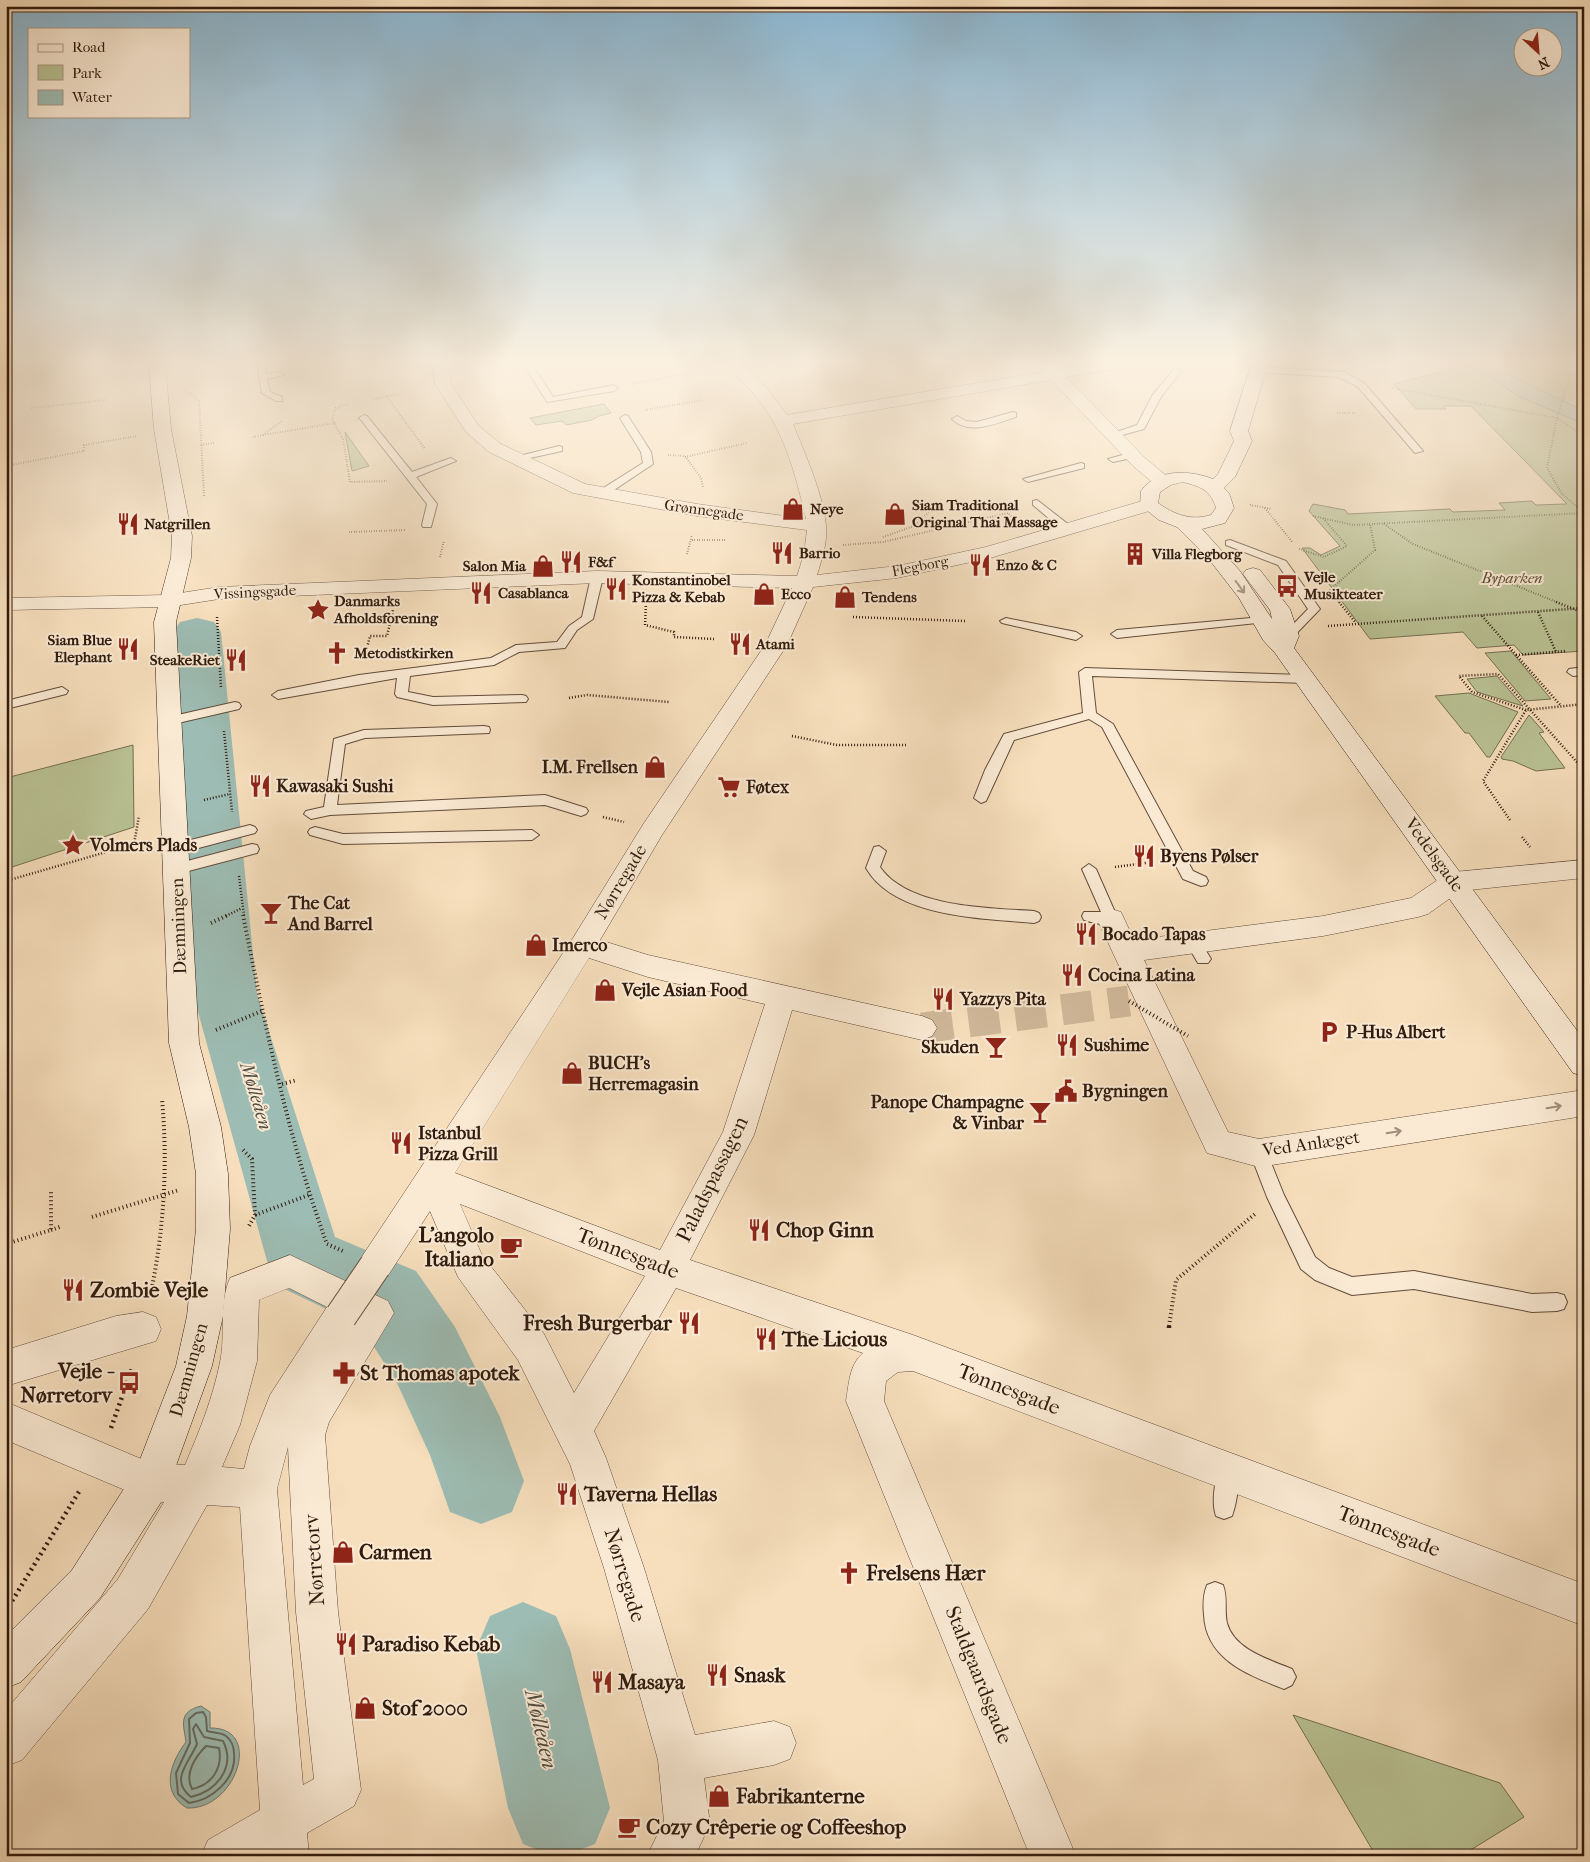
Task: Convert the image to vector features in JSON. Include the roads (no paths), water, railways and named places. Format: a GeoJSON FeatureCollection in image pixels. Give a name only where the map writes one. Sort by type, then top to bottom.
{"type":"FeatureCollection","features":[{"type":"Feature","properties":{"kind":"street","name":"Dæmningen"},"geometry":{"type":"LineString","coordinates":[[151,1482],[194,1366],[205,1316],[213,1229],[212,1181],[205,1127],[184,1043],[188,851],[180,718],[165,622],[168,601],[182,554],[182,536],[167,450]]}},
{"type":"Feature","properties":{"kind":"street","name":"Grønnegade"},"geometry":{"type":"LineString","coordinates":[[493,450],[516,458],[580,489],[601,494],[818,526]]}},
{"type":"Feature","properties":{"kind":"street"},"geometry":{"type":"LineString","coordinates":[[795,450],[805,476],[818,526]]}},
{"type":"Feature","properties":{"kind":"street"},"geometry":{"type":"LineString","coordinates":[[1127,450],[1163,482]]}},
{"type":"Feature","properties":{"kind":"street"},"geometry":{"type":"LineString","coordinates":[[1192,478],[1217,461],[1222,450]]}},
{"type":"Feature","properties":{"kind":"street"},"geometry":{"type":"LineString","coordinates":[[1214,487],[1226,477],[1238,450]]}},
{"type":"Feature","properties":{"kind":"street"},"geometry":{"type":"LineString","coordinates":[[1171,478],[1192,478],[1214,487],[1220,493],[1225,502],[1225,508],[1218,519],[1198,524],[1186,524],[1162,515],[1149,505],[1150,491],[1163,482],[1171,478]]}},
{"type":"Feature","properties":{"kind":"street","name":"Flegborg"},"geometry":{"type":"LineString","coordinates":[[804,582],[897,572],[990,552],[1036,540],[1149,505]]}},
{"type":"Feature","properties":{"kind":"street","name":"Vedelsgade"},"geometry":{"type":"LineString","coordinates":[[1218,519],[1230,543],[1280,609],[1305,679],[1454,882],[1584,1064]]}},
{"type":"Feature","properties":{"kind":"street","name":"Vedelsgade"},"geometry":{"type":"LineString","coordinates":[[1186,524],[1221,560],[1262,620],[1272,640],[1289,638]]}},
{"type":"Feature","properties":{"kind":"street","name":"Nørregade"},"geometry":{"type":"LineString","coordinates":[[258,1489],[269,1446],[283,1408],[583,945],[653,829],[776,645],[804,582],[815,547],[818,526]]}},
{"type":"Feature","properties":{"kind":"street","name":"Vissingsgade"},"geometry":{"type":"LineString","coordinates":[[6,604],[168,601],[219,593],[398,585],[461,586],[597,577],[804,582]]}},
{"type":"Feature","properties":{"kind":"street"},"geometry":{"type":"LineString","coordinates":[[1126,952],[1198,951],[1418,907],[1454,882],[1584,869]]}},
{"type":"Feature","properties":{"kind":"street","name":"Ved Anlæget"},"geometry":{"type":"LineString","coordinates":[[1100,918],[1126,952],[1218,1143],[1259,1153],[1584,1103]]}},
{"type":"Feature","properties":{"kind":"street"},"geometry":{"type":"LineString","coordinates":[[583,945],[648,966],[922,1028]]}},
{"type":"Feature","properties":{"kind":"street","name":"Paladspassagen"},"geometry":{"type":"LineString","coordinates":[[573,1430],[668,1269],[738,1135],[782,995]]}},
{"type":"Feature","properties":{"kind":"street","name":"Nørregade"},"geometry":{"type":"LineString","coordinates":[[433,1179],[470,1266],[531,1346],[587,1458],[624,1568],[680,1760],[686,1824],[670,1856]]}},
{"type":"Feature","properties":{"kind":"street","name":"Tønnesgade"},"geometry":{"type":"LineString","coordinates":[[433,1179],[668,1269],[913,1353],[1584,1605]]}},
{"type":"Feature","properties":{"kind":"street","name":"Nørretorv"},"geometry":{"type":"LineString","coordinates":[[196,1484],[221,1425],[239,1361],[242,1290],[290,1272],[376,1313],[313,1413],[306,1435],[317,1612],[338,1790],[285,1839],[224,1856]]}},
{"type":"Feature","properties":{"kind":"street"},"geometry":{"type":"LineString","coordinates":[[6,1368],[116,1334],[143,1329]]}},
{"type":"Feature","properties":{"kind":"street","name":"Staldgaardsgade"},"geometry":{"type":"LineString","coordinates":[[913,1353],[903,1352],[889,1356],[869,1372],[866,1401],[1053,1856]]}},
{"type":"Feature","properties":{"kind":"street"},"geometry":{"type":"LineString","coordinates":[[6,1420],[151,1482],[258,1489],[285,1839]]}},
{"type":"Feature","properties":{"kind":"street"},"geometry":{"type":"LineString","coordinates":[[6,1667],[86,1584],[151,1482]]}},
{"type":"Feature","properties":{"kind":"street"},"geometry":{"type":"LineString","coordinates":[[6,1744],[133,1594],[196,1484]]}},
{"type":"Feature","properties":{"kind":"street"},"geometry":{"type":"LineString","coordinates":[[680,1760],[774,1743]]}},
{"type":"Feature","properties":{"kind":"lane"},"geometry":{"type":"LineString","coordinates":[[389,450],[432,504],[427,525]]}},
{"type":"Feature","properties":{"kind":"lane"},"geometry":{"type":"LineString","coordinates":[[516,458],[555,450]]}},
{"type":"Feature","properties":{"kind":"lane"},"geometry":{"type":"LineString","coordinates":[[601,494],[648,464],[645,450]]}},
{"type":"Feature","properties":{"kind":"lane"},"geometry":{"type":"LineString","coordinates":[[1113,459],[1132,455]]}},
{"type":"Feature","properties":{"kind":"lane"},"geometry":{"type":"LineString","coordinates":[[409,476],[452,461]]}},
{"type":"Feature","properties":{"kind":"lane"},"geometry":{"type":"LineString","coordinates":[[1028,479],[1080,466]]}},
{"type":"Feature","properties":{"kind":"lane"},"geometry":{"type":"LineString","coordinates":[[1037,503],[1069,530]]}},
{"type":"Feature","properties":{"kind":"lane"},"geometry":{"type":"LineString","coordinates":[[1230,543],[1282,563],[1314,609],[1289,638]]}},
{"type":"Feature","properties":{"kind":"lane"},"geometry":{"type":"LineString","coordinates":[[278,695],[359,679],[494,661],[516,649],[561,645],[573,628],[588,619],[597,577]]}},
{"type":"Feature","properties":{"kind":"lane"},"geometry":{"type":"LineString","coordinates":[[1117,634],[1262,620]]}},
{"type":"Feature","properties":{"kind":"lane"},"geometry":{"type":"LineString","coordinates":[[1006,621],[1076,636]]}},
{"type":"Feature","properties":{"kind":"lane"},"geometry":{"type":"LineString","coordinates":[[1090,715],[1086,672],[1305,679]]}},
{"type":"Feature","properties":{"kind":"lane"},"geometry":{"type":"LineString","coordinates":[[404,673],[401,694],[433,702],[522,699]]}},
{"type":"Feature","properties":{"kind":"lane"},"geometry":{"type":"LineString","coordinates":[[6,705],[62,691]]}},
{"type":"Feature","properties":{"kind":"lane"},"geometry":{"type":"LineString","coordinates":[[180,718],[235,706]]}},
{"type":"Feature","properties":{"kind":"lane"},"geometry":{"type":"LineString","coordinates":[[981,798],[992,770],[1009,738],[1090,715],[1107,724],[1188,875],[1201,881]]}},
{"type":"Feature","properties":{"kind":"lane"},"geometry":{"type":"LineString","coordinates":[[330,810],[339,742],[364,734],[484,730]]}},
{"type":"Feature","properties":{"kind":"lane"},"geometry":{"type":"LineString","coordinates":[[311,814],[330,810],[545,800],[581,811]]}},
{"type":"Feature","properties":{"kind":"lane"},"geometry":{"type":"LineString","coordinates":[[188,851],[250,830]]}},
{"type":"Feature","properties":{"kind":"lane"},"geometry":{"type":"LineString","coordinates":[[315,832],[343,839],[532,835]]}},
{"type":"Feature","properties":{"kind":"lane"},"geometry":{"type":"LineString","coordinates":[[188,851],[204,862],[252,849]]}},
{"type":"Feature","properties":{"kind":"lane"},"geometry":{"type":"LineString","coordinates":[[879,851],[873,868],[885,883],[904,894],[938,906],[1034,917]]}},
{"type":"Feature","properties":{"kind":"lane"},"geometry":{"type":"LineString","coordinates":[[1090,870],[1100,918]]}},
{"type":"Feature","properties":{"kind":"lane"},"geometry":{"type":"LineString","coordinates":[[1259,1153],[1276,1197],[1308,1263],[1322,1274],[1352,1286],[1414,1280],[1532,1303],[1557,1302]]}},
{"type":"Feature","properties":{"kind":"lane"},"geometry":{"type":"LineString","coordinates":[[1224,1508],[1228,1471]]}},
{"type":"Feature","properties":{"kind":"lane"},"geometry":{"type":"LineString","coordinates":[[1215,1593],[1215,1622],[1220,1637],[1250,1665],[1284,1677]]}},
{"type":"Feature","properties":{"kind":"water"},"geometry":{"type":"Polygon","coordinates":[[[201,1706],[210,1712],[210,1728],[227,1731],[236,1740],[239,1753],[237,1768],[230,1783],[219,1796],[204,1805],[187,1808],[173,1794],[170,1777],[180,1750],[186,1742],[185,1716],[188,1712],[201,1706]]]}},
{"type":"Feature","properties":{"kind":"waterway","name":"Mølleåen"},"geometry":{"type":"LineString","coordinates":[[197,632],[225,994],[305,1261],[388,1298],[426,1355],[470,1447],[481,1481]]}},
{"type":"Feature","properties":{"kind":"waterway","name":"Mølleåen"},"geometry":{"type":"LineString","coordinates":[[523,1649],[559,1808]]}},
{"type":"Feature","properties":{"kind":"tunnel"},"geometry":{"type":"LineString","coordinates":[[922,1028],[1129,1001]]}},
{"type":"Feature","properties":{"kind":"place","name":"Neye"},"geometry":{"type":"Point","coordinates":[793,509]}},
{"type":"Feature","properties":{"kind":"place","name":"Siam Traditional Original Thai Massage"},"geometry":{"type":"Point","coordinates":[895,514]}},
{"type":"Feature","properties":{"kind":"place","name":"Natgrillen"},"geometry":{"type":"Point","coordinates":[128,524]}},
{"type":"Feature","properties":{"kind":"place","name":"Barrio"},"geometry":{"type":"Point","coordinates":[782,553]}},
{"type":"Feature","properties":{"kind":"place","name":"Villa Flegborg"},"geometry":{"type":"Point","coordinates":[1135,554]}},
{"type":"Feature","properties":{"kind":"place","name":"F&f"},"geometry":{"type":"Point","coordinates":[571,562]}},
{"type":"Feature","properties":{"kind":"place","name":"Enzo & C"},"geometry":{"type":"Point","coordinates":[980,565]}},
{"type":"Feature","properties":{"kind":"place","name":"Salon Mia"},"geometry":{"type":"Point","coordinates":[543,566]}},
{"type":"Feature","properties":{"kind":"place","name":"Vejle Musikteater"},"geometry":{"type":"Point","coordinates":[1287,586]}},
{"type":"Feature","properties":{"kind":"place","name":"Konstantinobel Pizza & Kebab"},"geometry":{"type":"Point","coordinates":[616,589]}},
{"type":"Feature","properties":{"kind":"place","name":"Casablanca"},"geometry":{"type":"Point","coordinates":[481,593]}},
{"type":"Feature","properties":{"kind":"place","name":"Ecco"},"geometry":{"type":"Point","coordinates":[764,594]}},
{"type":"Feature","properties":{"kind":"place","name":"Tendens"},"geometry":{"type":"Point","coordinates":[845,597]}},
{"type":"Feature","properties":{"kind":"place","name":"Danmarks Afholdsforening"},"geometry":{"type":"Point","coordinates":[318,610]}},
{"type":"Feature","properties":{"kind":"place","name":"Atami"},"geometry":{"type":"Point","coordinates":[740,644]}},
{"type":"Feature","properties":{"kind":"place","name":"Siam Blue Elephant"},"geometry":{"type":"Point","coordinates":[128,649]}},
{"type":"Feature","properties":{"kind":"place","name":"Metodistkirken"},"geometry":{"type":"Point","coordinates":[337,653]}},
{"type":"Feature","properties":{"kind":"place","name":"SteakeRiet"},"geometry":{"type":"Point","coordinates":[236,660]}},
{"type":"Feature","properties":{"kind":"place","name":"I.M. Frellsen"},"geometry":{"type":"Point","coordinates":[655,767]}},
{"type":"Feature","properties":{"kind":"place","name":"Kawasaki Sushi"},"geometry":{"type":"Point","coordinates":[260,786]}},
{"type":"Feature","properties":{"kind":"place","name":"Føtex"},"geometry":{"type":"Point","coordinates":[729,787]}},
{"type":"Feature","properties":{"kind":"place","name":"Volmers Plads"},"geometry":{"type":"Point","coordinates":[73,845]}},
{"type":"Feature","properties":{"kind":"place","name":"Byens Pølser"},"geometry":{"type":"Point","coordinates":[1144,856]}},
{"type":"Feature","properties":{"kind":"place","name":"The Cat And Barrel"},"geometry":{"type":"Point","coordinates":[271,913]}},
{"type":"Feature","properties":{"kind":"place","name":"Bocado Tapas"},"geometry":{"type":"Point","coordinates":[1086,934]}},
{"type":"Feature","properties":{"kind":"place","name":"Imerco"},"geometry":{"type":"Point","coordinates":[536,945]}},
{"type":"Feature","properties":{"kind":"place","name":"Cocina Latina"},"geometry":{"type":"Point","coordinates":[1072,975]}},
{"type":"Feature","properties":{"kind":"place","name":"Vejle Asian Food"},"geometry":{"type":"Point","coordinates":[605,990]}},
{"type":"Feature","properties":{"kind":"place","name":"Yazzys Pita"},"geometry":{"type":"Point","coordinates":[943,999]}},
{"type":"Feature","properties":{"kind":"place","name":"P-Hus Albert"},"geometry":{"type":"Point","coordinates":[1329,1032]}},
{"type":"Feature","properties":{"kind":"place","name":"Sushime"},"geometry":{"type":"Point","coordinates":[1067,1045]}},
{"type":"Feature","properties":{"kind":"place","name":"Skuden"},"geometry":{"type":"Point","coordinates":[996,1047]}},
{"type":"Feature","properties":{"kind":"place","name":"BUCH's Herremagasin"},"geometry":{"type":"Point","coordinates":[572,1073]}},
{"type":"Feature","properties":{"kind":"place","name":"Bygningen"},"geometry":{"type":"Point","coordinates":[1066,1091]}},
{"type":"Feature","properties":{"kind":"place","name":"Panope Champagne & Vinbar"},"geometry":{"type":"Point","coordinates":[1040,1112]}},
{"type":"Feature","properties":{"kind":"place","name":"Istanbul Pizza Grill"},"geometry":{"type":"Point","coordinates":[401,1143]}},
{"type":"Feature","properties":{"kind":"place","name":"Chop Ginn"},"geometry":{"type":"Point","coordinates":[759,1230]}},
{"type":"Feature","properties":{"kind":"place","name":"L'angolo Italiano"},"geometry":{"type":"Point","coordinates":[511,1247]}},
{"type":"Feature","properties":{"kind":"place","name":"Zombie Vejle"},"geometry":{"type":"Point","coordinates":[73,1290]}},
{"type":"Feature","properties":{"kind":"place","name":"Fresh Burgerbar"},"geometry":{"type":"Point","coordinates":[689,1323]}},
{"type":"Feature","properties":{"kind":"place","name":"The Licious"},"geometry":{"type":"Point","coordinates":[766,1339]}},
{"type":"Feature","properties":{"kind":"place","name":"St Thomas apotek"},"geometry":{"type":"Point","coordinates":[344,1373]}},
{"type":"Feature","properties":{"kind":"place","name":"Vejle - Nørretorv"},"geometry":{"type":"Point","coordinates":[129,1383]}},
{"type":"Feature","properties":{"kind":"place","name":"Taverna Hellas"},"geometry":{"type":"Point","coordinates":[567,1494]}},
{"type":"Feature","properties":{"kind":"place","name":"Carmen"},"geometry":{"type":"Point","coordinates":[343,1552]}},
{"type":"Feature","properties":{"kind":"place","name":"Frelsens Hær"},"geometry":{"type":"Point","coordinates":[849,1573]}},
{"type":"Feature","properties":{"kind":"place","name":"Paradiso Kebab"},"geometry":{"type":"Point","coordinates":[346,1644]}},
{"type":"Feature","properties":{"kind":"place","name":"Snask"},"geometry":{"type":"Point","coordinates":[717,1675]}},
{"type":"Feature","properties":{"kind":"place","name":"Masaya"},"geometry":{"type":"Point","coordinates":[602,1682]}},
{"type":"Feature","properties":{"kind":"place","name":"Stof 2000"},"geometry":{"type":"Point","coordinates":[365,1708]}},
{"type":"Feature","properties":{"kind":"place","name":"Fabrikanterne"},"geometry":{"type":"Point","coordinates":[719,1796]}},
{"type":"Feature","properties":{"kind":"place","name":"Cozy Crêperie og Coffeeshop"},"geometry":{"type":"Point","coordinates":[629,1827]}},
{"type":"Feature","properties":{"kind":"park label","name":"Byparken"},"geometry":{"type":"Point","coordinates":[1512,578]}}]}
